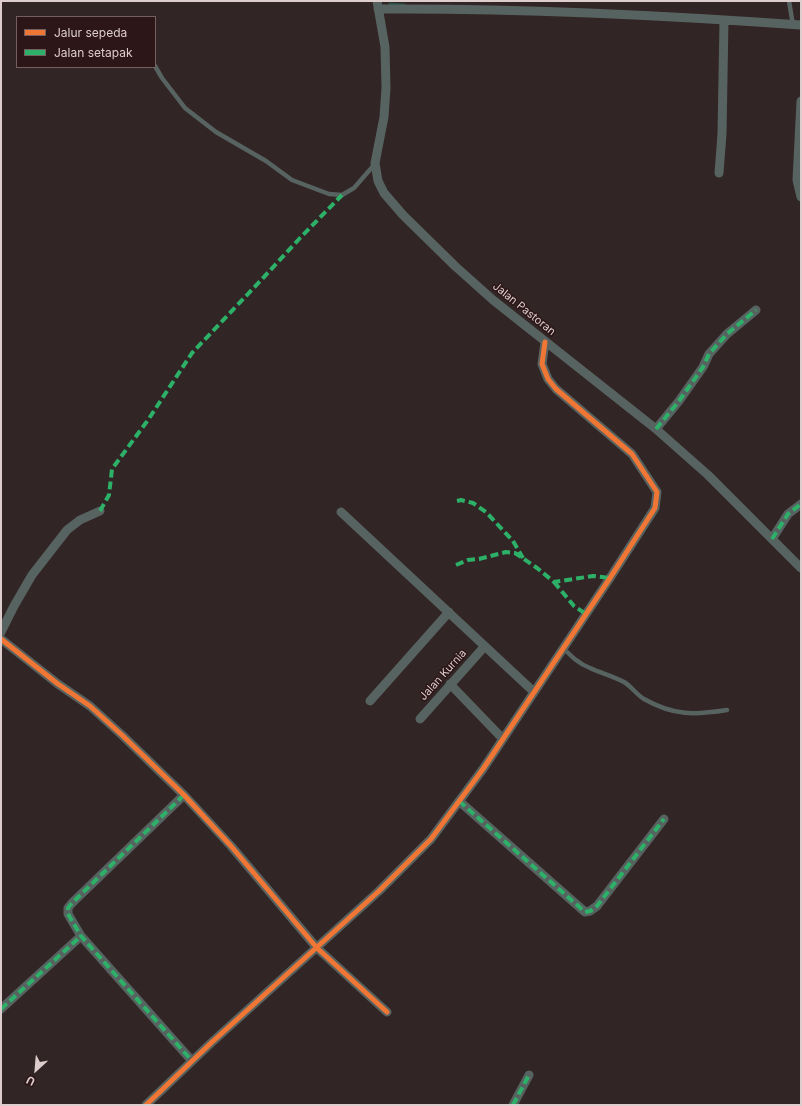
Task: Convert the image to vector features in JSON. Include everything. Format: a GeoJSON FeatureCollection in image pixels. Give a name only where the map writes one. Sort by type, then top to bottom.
{"type":"FeatureCollection","features":[{"type":"Feature","properties":{"kind":"street"},"geometry":{"type":"LineString","coordinates":[[377,5],[724,20],[797,25]]}},
{"type":"Feature","properties":{"kind":"street","name":"Jalan Pastoran"},"geometry":{"type":"LineString","coordinates":[[377,5],[385,47],[386,88],[384,117],[375,163],[378,181],[384,193],[403,215],[493,300],[656,429],[708,474],[801,568]]}},
{"type":"Feature","properties":{"kind":"street"},"geometry":{"type":"LineString","coordinates":[[719,173],[722,134],[724,20]]}},
{"type":"Feature","properties":{"kind":"street"},"geometry":{"type":"LineString","coordinates":[[801,101],[797,180],[801,197]]}},
{"type":"Feature","properties":{"kind":"street"},"geometry":{"type":"LineString","coordinates":[[656,429],[699,373],[709,354],[727,334],[756,310]]}},
{"type":"Feature","properties":{"kind":"street"},"geometry":{"type":"LineString","coordinates":[[146,1105],[192,1061],[379,891],[431,839],[503,739],[655,508],[657,492],[632,454],[556,389],[548,379],[542,364],[545,342]]}},
{"type":"Feature","properties":{"kind":"street"},"geometry":{"type":"LineString","coordinates":[[772,539],[788,514],[801,504]]}},
{"type":"Feature","properties":{"kind":"street"},"geometry":{"type":"LineString","coordinates":[[1,632],[32,575],[67,530],[80,520],[100,511]]}},
{"type":"Feature","properties":{"kind":"street"},"geometry":{"type":"LineString","coordinates":[[341,512],[534,692]]}},
{"type":"Feature","properties":{"kind":"street"},"geometry":{"type":"LineString","coordinates":[[370,701],[449,612]]}},
{"type":"Feature","properties":{"kind":"street"},"geometry":{"type":"LineString","coordinates":[[1,639],[58,684],[90,706],[123,736],[184,795],[231,846],[317,948],[387,1012]]}},
{"type":"Feature","properties":{"kind":"street","name":"Jalan Kurnia"},"geometry":{"type":"LineString","coordinates":[[420,719],[484,647]]}},
{"type":"Feature","properties":{"kind":"street"},"geometry":{"type":"LineString","coordinates":[[450,684],[503,739]]}},
{"type":"Feature","properties":{"kind":"street"},"geometry":{"type":"LineString","coordinates":[[184,795],[72,903],[68,908],[68,914],[81,936],[192,1061]]}},
{"type":"Feature","properties":{"kind":"street"},"geometry":{"type":"LineString","coordinates":[[459,801],[585,912],[590,911],[597,906],[664,819]]}},
{"type":"Feature","properties":{"kind":"street"},"geometry":{"type":"LineString","coordinates":[[1,1009],[81,936]]}},
{"type":"Feature","properties":{"kind":"street"},"geometry":{"type":"LineString","coordinates":[[514,1105],[529,1075]]}},
{"type":"Feature","properties":{"kind":"lane"},"geometry":{"type":"LineString","coordinates":[[789,1],[797,25]]}},
{"type":"Feature","properties":{"kind":"lane"},"geometry":{"type":"LineString","coordinates":[[156,68],[185,108],[216,132],[266,161],[292,180],[329,194],[342,195],[354,188],[375,163]]}},
{"type":"Feature","properties":{"kind":"lane"},"geometry":{"type":"LineString","coordinates":[[563,648],[575,660],[588,668],[625,682],[643,698],[654,704],[678,713],[700,714],[727,710]]}},
{"type":"Feature","properties":{"kind":"waterway"},"geometry":{"type":"LineString","coordinates":[[390,4],[404,5]]}},
{"type":"Feature","properties":{"kind":"marked path"},"geometry":{"type":"LineString","coordinates":[[100,511],[109,495],[112,469],[148,420],[192,353],[342,195]]}},
{"type":"Feature","properties":{"kind":"marked path"},"geometry":{"type":"LineString","coordinates":[[656,429],[679,401],[703,367],[709,354],[727,334],[756,310]]}},
{"type":"Feature","properties":{"kind":"marked path"},"geometry":{"type":"LineString","coordinates":[[457,501],[461,500],[473,503],[486,512],[513,541],[523,558]]}},
{"type":"Feature","properties":{"kind":"marked path"},"geometry":{"type":"LineString","coordinates":[[772,539],[788,514],[801,504]]}},
{"type":"Feature","properties":{"kind":"marked path"},"geometry":{"type":"LineString","coordinates":[[456,565],[468,560],[479,559],[506,552],[515,553],[554,582],[593,576],[610,578]]}},
{"type":"Feature","properties":{"kind":"marked path"},"geometry":{"type":"LineString","coordinates":[[554,582],[574,606],[586,614]]}},
{"type":"Feature","properties":{"kind":"marked path"},"geometry":{"type":"LineString","coordinates":[[184,795],[72,903],[68,908],[68,914],[81,936],[192,1061]]}},
{"type":"Feature","properties":{"kind":"marked path"},"geometry":{"type":"LineString","coordinates":[[459,801],[585,912],[590,911],[597,906],[664,819]]}},
{"type":"Feature","properties":{"kind":"marked path"},"geometry":{"type":"LineString","coordinates":[[1,1009],[81,936]]}},
{"type":"Feature","properties":{"kind":"marked path"},"geometry":{"type":"LineString","coordinates":[[513,1105],[529,1075]]}},
{"type":"Feature","properties":{"kind":"cycle path"},"geometry":{"type":"LineString","coordinates":[[146,1105],[211,1043],[379,891],[431,839],[483,769],[655,508],[657,492],[632,454],[556,389],[548,379],[542,364],[545,342]]}},
{"type":"Feature","properties":{"kind":"cycle path"},"geometry":{"type":"LineString","coordinates":[[1,639],[58,684],[90,706],[123,736],[184,795],[231,846],[317,948],[387,1012]]}}]}
